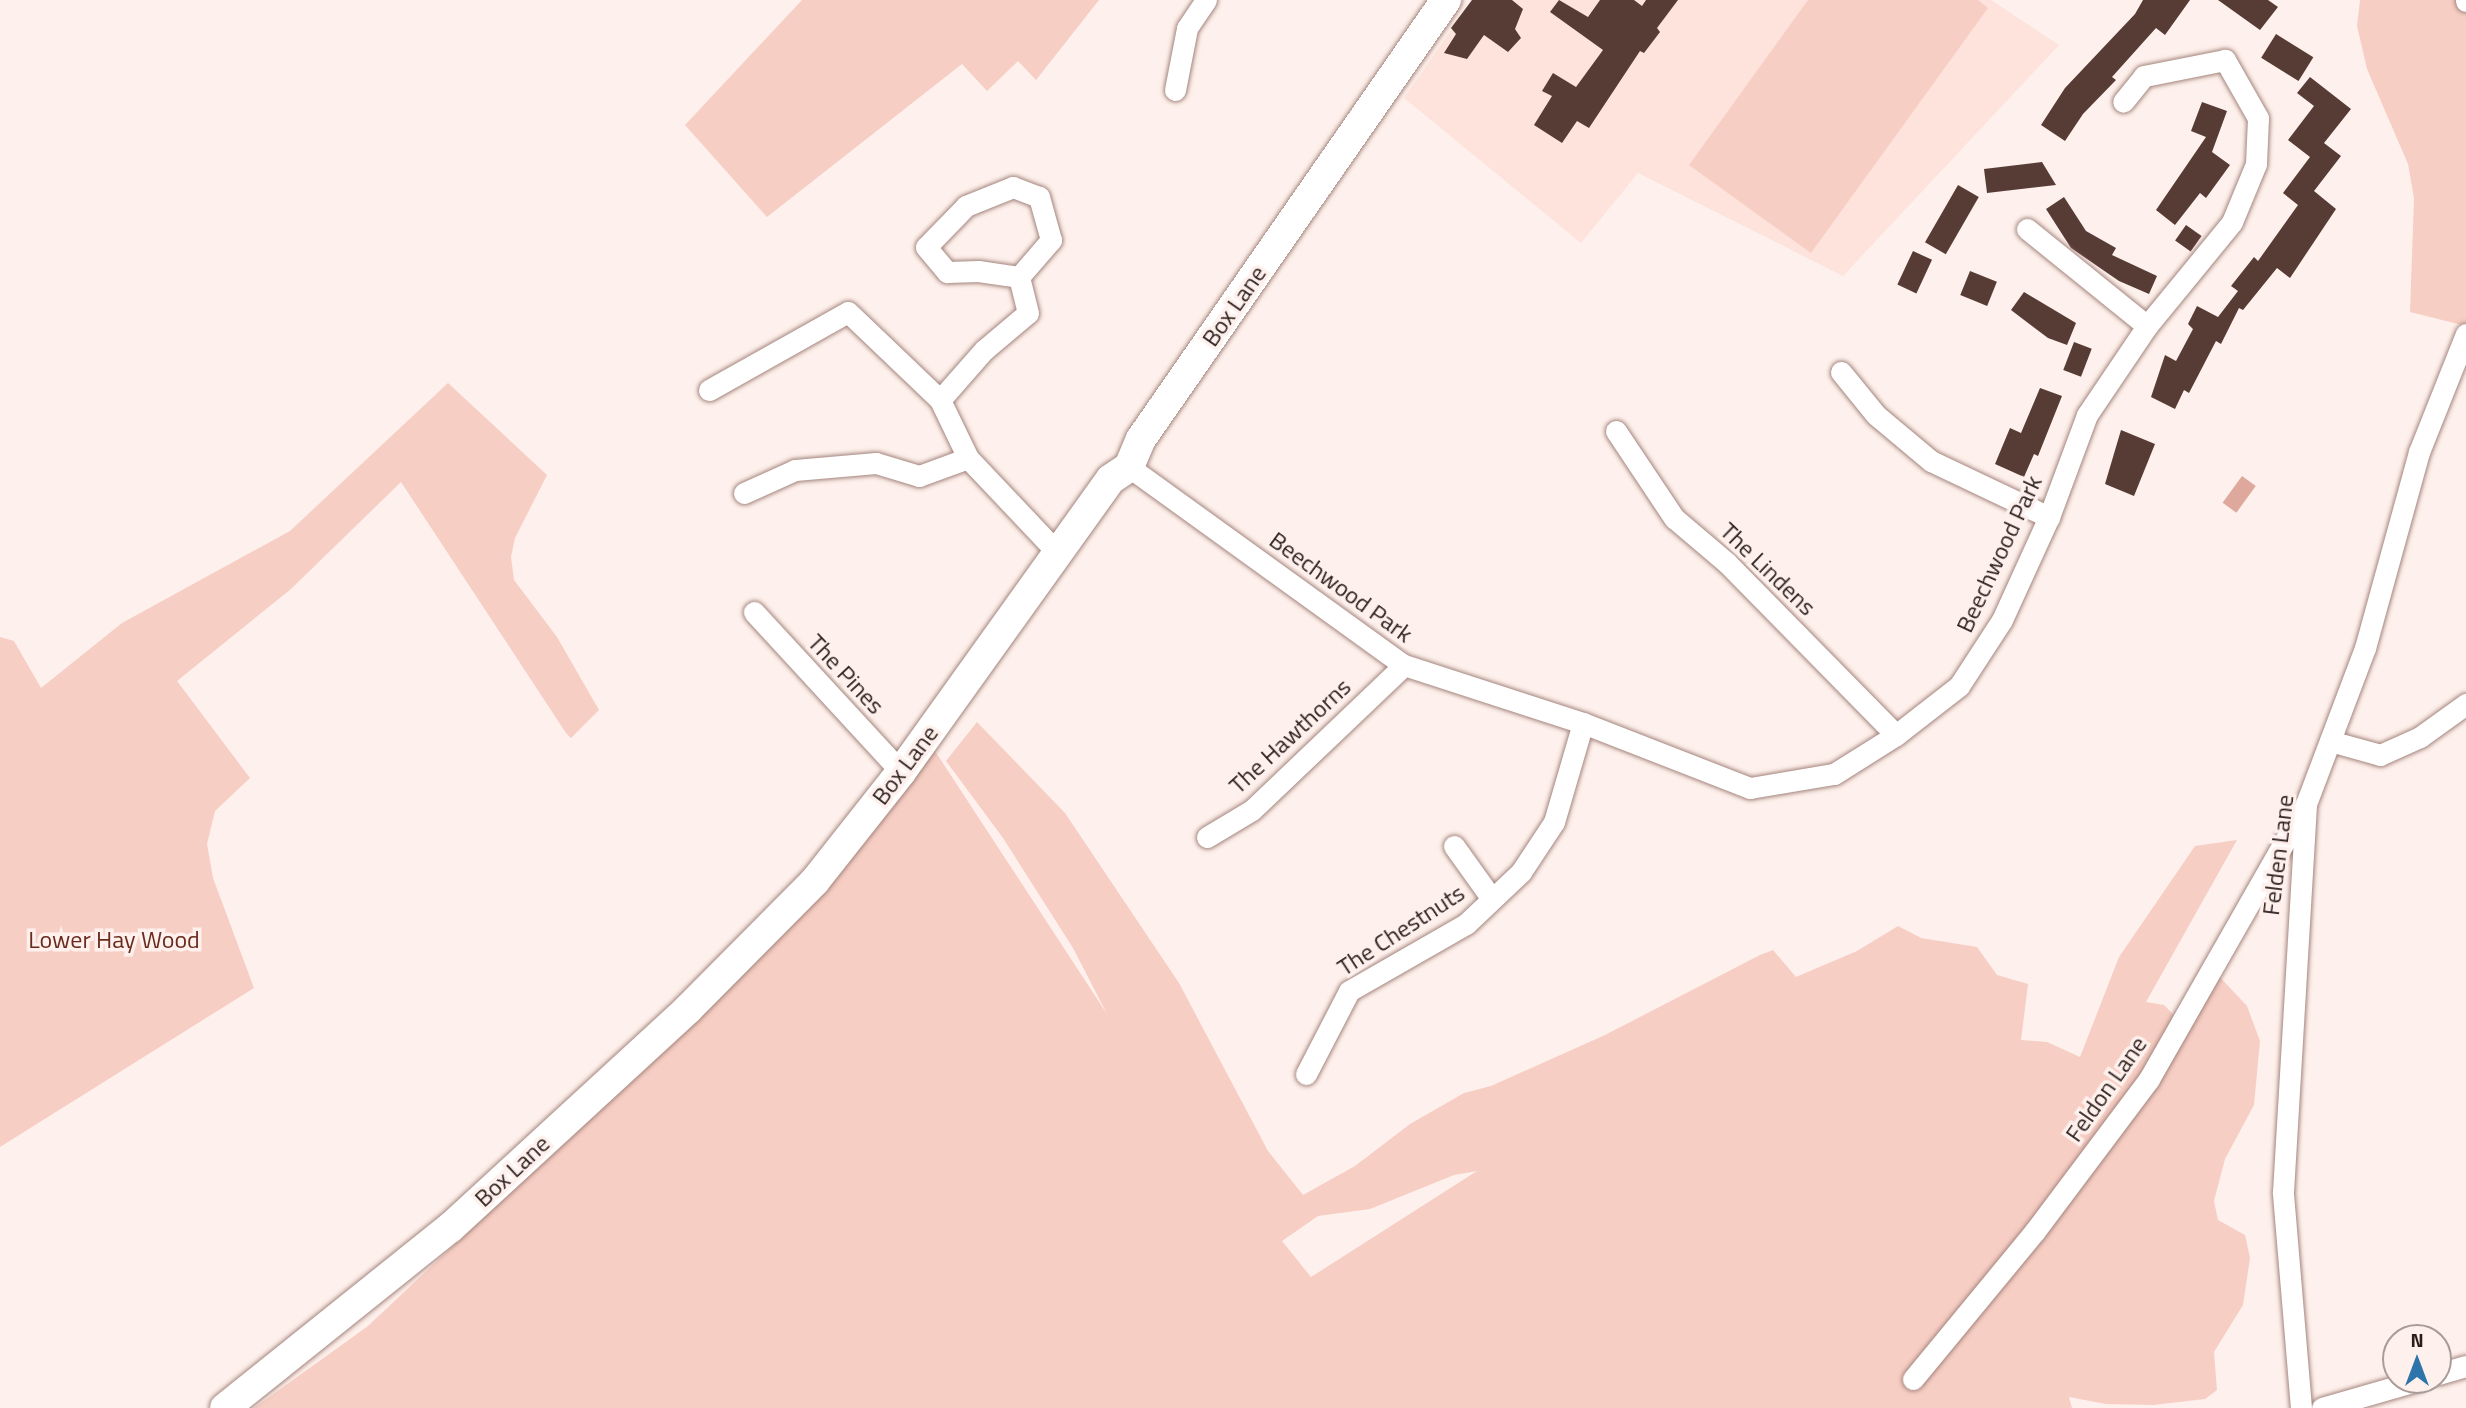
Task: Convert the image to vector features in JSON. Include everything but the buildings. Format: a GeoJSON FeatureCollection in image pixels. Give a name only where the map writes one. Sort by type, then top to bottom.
{"type":"FeatureCollection","features":[{"type":"Feature","properties":{"kind":"main road","name":"Box Lane"},"geometry":{"type":"LineString","coordinates":[[225,1408],[450,1228],[688,1009],[816,881],[901,772],[1111,479],[1129,467],[1141,439],[1446,0]]}},
{"type":"Feature","properties":{"kind":"street"},"geometry":{"type":"LineString","coordinates":[[1175,90],[1187,28],[1206,0]]}},
{"type":"Feature","properties":{"kind":"street","name":"Beechwood Park"},"geometry":{"type":"LineString","coordinates":[[1129,467],[1404,665],[1583,723],[1750,788],[1834,774],[1896,735],[1959,686],[2002,620],[2049,517],[2087,415],[2147,326],[2232,222],[2256,164],[2258,118],[2225,61],[2186,65],[2144,76],[2123,102]]}},
{"type":"Feature","properties":{"kind":"street"},"geometry":{"type":"LineString","coordinates":[[1013,187],[1039,197],[1051,240],[1019,277],[978,271],[947,272],[926,247],[966,206],[1013,187]]}},
{"type":"Feature","properties":{"kind":"street"},"geometry":{"type":"LineString","coordinates":[[2027,229],[2147,326]]}},
{"type":"Feature","properties":{"kind":"street"},"geometry":{"type":"LineString","coordinates":[[940,400],[985,350],[1028,313],[1019,277]]}},
{"type":"Feature","properties":{"kind":"street"},"geometry":{"type":"LineString","coordinates":[[709,390],[848,312],[940,400],[968,458],[1057,552]]}},
{"type":"Feature","properties":{"kind":"street","name":"Felden Lane"},"geometry":{"type":"LineString","coordinates":[[2301,1408],[2283,1192],[2306,804],[2365,648],[2419,452],[2466,334]]}},
{"type":"Feature","properties":{"kind":"street"},"geometry":{"type":"LineString","coordinates":[[1841,372],[1876,415],[1930,461],[2049,517]]}},
{"type":"Feature","properties":{"kind":"street","name":"The Lindens"},"geometry":{"type":"LineString","coordinates":[[1616,431],[1674,518],[1727,563],[1896,735]]}},
{"type":"Feature","properties":{"kind":"street"},"geometry":{"type":"LineString","coordinates":[[744,493],[795,470],[876,463],[919,475],[968,458]]}},
{"type":"Feature","properties":{"kind":"street","name":"The Pines"},"geometry":{"type":"LineString","coordinates":[[754,612],[901,772]]}},
{"type":"Feature","properties":{"kind":"street","name":"The Hawthorns"},"geometry":{"type":"LineString","coordinates":[[1207,837],[1252,810],[1404,665]]}},
{"type":"Feature","properties":{"kind":"street"},"geometry":{"type":"LineString","coordinates":[[2330,741],[2380,755],[2420,737],[2466,704]]}},
{"type":"Feature","properties":{"kind":"street","name":"The Chestnuts"},"geometry":{"type":"LineString","coordinates":[[1306,1074],[1349,991],[1466,924],[1521,872],[1554,821],[1583,723]]}},
{"type":"Feature","properties":{"kind":"street","name":"Feldon Lane"},"geometry":{"type":"LineString","coordinates":[[1913,1379],[2035,1231],[2149,1079],[2306,804]]}},
{"type":"Feature","properties":{"kind":"street"},"geometry":{"type":"LineString","coordinates":[[1454,846],[1492,899]]}},
{"type":"Feature","properties":{"kind":"street"},"geometry":{"type":"LineString","coordinates":[[2322,1408],[2382,1391]]}},
{"type":"Feature","properties":{"kind":"shaded area"},"geometry":{"type":"Polygon","coordinates":[[[1472,0],[1991,0],[2059,45],[1843,276],[1638,173],[1581,243],[1404,98],[1472,0]]]}},
{"type":"Feature","properties":{"kind":"shaded area"},"geometry":{"type":"Polygon","coordinates":[[[2242,476],[2256,486],[2236,513],[2223,503],[2242,476]]]}},
{"type":"Feature","properties":{"kind":"green space"},"geometry":{"type":"Polygon","coordinates":[[[802,0],[1099,0],[1036,80],[1018,61],[987,91],[962,64],[767,217],[685,125],[802,0]]]}},
{"type":"Feature","properties":{"kind":"green space"},"geometry":{"type":"Polygon","coordinates":[[[1808,0],[1978,0],[1988,8],[1811,253],[1689,165],[1808,0]]]}},
{"type":"Feature","properties":{"kind":"green space"},"geometry":{"type":"Polygon","coordinates":[[[2360,0],[2466,0],[2466,326],[2410,312],[2414,198],[2408,164],[2367,69],[2357,26],[2360,0]]]}},
{"type":"Feature","properties":{"kind":"green space","name":"Lower Hay Wood"},"geometry":{"type":"Polygon","coordinates":[[[448,383],[547,475],[515,538],[511,557],[514,580],[557,637],[599,710],[571,738],[566,733],[401,482],[291,589],[177,681],[250,778],[215,811],[207,844],[213,878],[254,988],[0,1147],[0,637],[14,641],[41,688],[122,623],[290,531],[448,383]]]}},
{"type":"Feature","properties":{"kind":"green space"},"geometry":{"type":"Polygon","coordinates":[[[977,722],[1065,813],[1179,983],[1268,1151],[1303,1195],[1355,1166],[1410,1124],[1464,1093],[1491,1086],[1605,1035],[1760,955],[1773,950],[1796,977],[1857,951],[1898,926],[1921,938],[1977,947],[1997,975],[2028,984],[2021,1040],[2047,1042],[2080,1057],[2119,957],[2195,846],[2237,840],[2146,1002],[2164,1005],[2175,1016],[2217,974],[2247,1006],[2260,1041],[2254,1105],[2225,1159],[2214,1201],[2218,1220],[2245,1235],[2250,1258],[2243,1305],[2214,1352],[2217,1390],[2205,1399],[2153,1405],[2106,1404],[2069,1397],[2072,1408],[254,1408],[368,1326],[786,932],[935,751],[1107,1014],[1073,948],[1003,838],[946,761],[977,722]],[[1477,1171],[1454,1175],[1370,1209],[1318,1216],[1282,1241],[1311,1277],[1477,1171]]]}}]}
